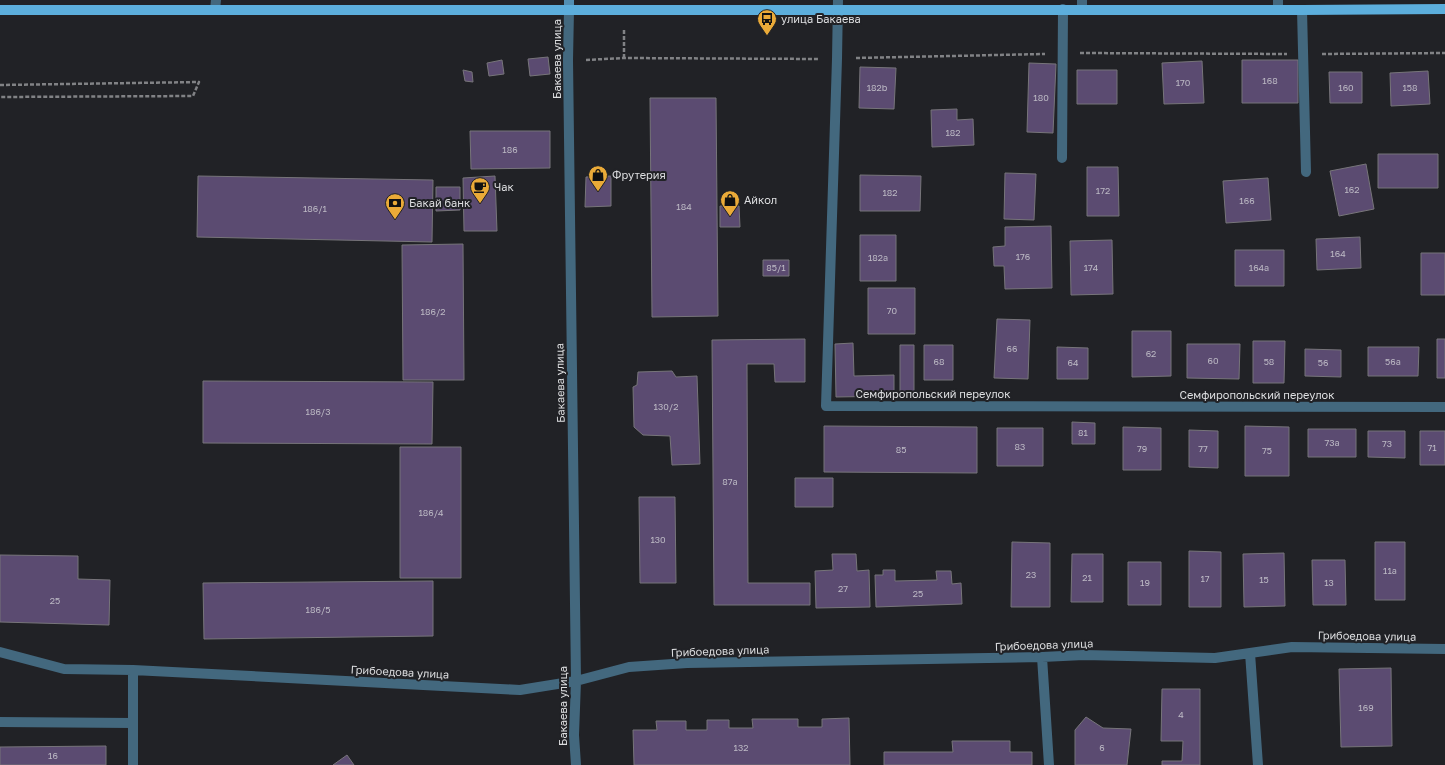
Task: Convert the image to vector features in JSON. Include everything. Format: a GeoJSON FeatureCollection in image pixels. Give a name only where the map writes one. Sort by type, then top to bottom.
{"type":"FeatureCollection","features":[{"type":"Feature","properties":{"kind":"main road"},"geometry":{"type":"LineString","coordinates":[[0,10],[215,10],[569,5],[838,5],[1063,10],[1082,5],[1278,5],[1302,10],[1445,9]]}},
{"type":"Feature","properties":{"kind":"street"},"geometry":{"type":"LineString","coordinates":[[215,10],[216,0]]}},
{"type":"Feature","properties":{"kind":"street","name":"Бакаева улица"},"geometry":{"type":"LineString","coordinates":[[569,5],[568,60],[576,681],[574,735],[576,765]]}},
{"type":"Feature","properties":{"kind":"street","name":"Семфиропольский переулок"},"geometry":{"type":"LineString","coordinates":[[838,5],[826,406],[1445,407]]}},
{"type":"Feature","properties":{"kind":"street"},"geometry":{"type":"LineString","coordinates":[[1062,158],[1063,10]]}},
{"type":"Feature","properties":{"kind":"street"},"geometry":{"type":"LineString","coordinates":[[1302,10],[1306,172]]}},
{"type":"Feature","properties":{"kind":"street","name":"Грибоедова улица"},"geometry":{"type":"LineString","coordinates":[[0,652],[64,669],[133,670],[520,690],[576,681],[629,667],[687,663],[1084,655],[1215,658],[1292,647],[1445,649]]}},
{"type":"Feature","properties":{"kind":"street"},"geometry":{"type":"LineString","coordinates":[[1250,652],[1258,765]]}},
{"type":"Feature","properties":{"kind":"street"},"geometry":{"type":"LineString","coordinates":[[1042,657],[1049,765]]}},
{"type":"Feature","properties":{"kind":"street"},"geometry":{"type":"LineString","coordinates":[[133,670],[133,765]]}},
{"type":"Feature","properties":{"kind":"street"},"geometry":{"type":"LineString","coordinates":[[0,722],[133,723]]}},
{"type":"Feature","properties":{"kind":"path"},"geometry":{"type":"LineString","coordinates":[[568,60],[624,58],[837,59],[1062,53],[1445,53]]}},
{"type":"Feature","properties":{"kind":"path"},"geometry":{"type":"LineString","coordinates":[[0,85],[199,82],[193,96],[0,97]]}},
{"type":"Feature","properties":{"kind":"building"},"geometry":{"type":"Polygon","coordinates":[[[548,57],[550,74],[530,76],[528,59],[548,57]]]}},
{"type":"Feature","properties":{"kind":"building"},"geometry":{"type":"Polygon","coordinates":[[[502,60],[504,74],[489,76],[487,63],[502,60]]]}},
{"type":"Feature","properties":{"kind":"building"},"geometry":{"type":"Polygon","coordinates":[[[1242,60],[1298,60],[1298,103],[1242,103],[1242,60]]]}},
{"type":"Feature","properties":{"kind":"building"},"geometry":{"type":"Polygon","coordinates":[[[1202,61],[1204,103],[1164,104],[1162,63],[1202,61]]]}},
{"type":"Feature","properties":{"kind":"building"},"geometry":{"type":"Polygon","coordinates":[[[1029,63],[1056,64],[1053,133],[1027,132],[1029,63]]]}},
{"type":"Feature","properties":{"kind":"building"},"geometry":{"type":"Polygon","coordinates":[[[860,67],[896,68],[894,109],[859,108],[860,67]]]}},
{"type":"Feature","properties":{"kind":"building"},"geometry":{"type":"Polygon","coordinates":[[[463,70],[472,72],[473,82],[465,81],[463,70]]]}},
{"type":"Feature","properties":{"kind":"building"},"geometry":{"type":"Polygon","coordinates":[[[1077,70],[1117,70],[1117,104],[1077,104],[1077,70]]]}},
{"type":"Feature","properties":{"kind":"building"},"geometry":{"type":"Polygon","coordinates":[[[1428,71],[1430,104],[1391,106],[1390,73],[1428,71]]]}},
{"type":"Feature","properties":{"kind":"building"},"geometry":{"type":"Polygon","coordinates":[[[1329,72],[1362,72],[1362,103],[1330,103],[1329,72]]]}},
{"type":"Feature","properties":{"kind":"building"},"geometry":{"type":"Polygon","coordinates":[[[650,98],[716,98],[718,316],[652,317],[650,98]]]}},
{"type":"Feature","properties":{"kind":"building"},"geometry":{"type":"Polygon","coordinates":[[[957,109],[957,120],[973,119],[974,145],[932,147],[931,110],[957,109]]]}},
{"type":"Feature","properties":{"kind":"building"},"geometry":{"type":"Polygon","coordinates":[[[470,131],[550,131],[550,168],[471,169],[470,131]]]}},
{"type":"Feature","properties":{"kind":"building"},"geometry":{"type":"Polygon","coordinates":[[[1378,154],[1438,154],[1438,188],[1378,188],[1378,154]]]}},
{"type":"Feature","properties":{"kind":"building"},"geometry":{"type":"Polygon","coordinates":[[[1366,164],[1374,209],[1339,216],[1330,171],[1366,164]]]}},
{"type":"Feature","properties":{"kind":"building"},"geometry":{"type":"Polygon","coordinates":[[[1087,167],[1118,167],[1119,216],[1087,216],[1087,167]]]}},
{"type":"Feature","properties":{"kind":"building"},"geometry":{"type":"Polygon","coordinates":[[[1005,173],[1036,174],[1034,220],[1004,219],[1005,173]]]}},
{"type":"Feature","properties":{"kind":"building"},"geometry":{"type":"Polygon","coordinates":[[[860,175],[921,176],[920,211],[860,211],[860,175]]]}},
{"type":"Feature","properties":{"kind":"building"},"geometry":{"type":"Polygon","coordinates":[[[198,176],[433,180],[432,242],[197,237],[198,176]]]}},
{"type":"Feature","properties":{"kind":"building","name":"Чак"},"geometry":{"type":"Polygon","coordinates":[[[495,176],[497,231],[464,231],[463,178],[495,176]]]}},
{"type":"Feature","properties":{"kind":"building","name":"Фрутерия"},"geometry":{"type":"Polygon","coordinates":[[[611,176],[611,206],[585,207],[586,177],[611,176]]]}},
{"type":"Feature","properties":{"kind":"building"},"geometry":{"type":"Polygon","coordinates":[[[1268,178],[1271,220],[1226,223],[1223,181],[1268,178]]]}},
{"type":"Feature","properties":{"kind":"building"},"geometry":{"type":"Polygon","coordinates":[[[436,187],[460,187],[460,210],[436,211],[436,187]]]}},
{"type":"Feature","properties":{"kind":"building","name":"Айкол"},"geometry":{"type":"Polygon","coordinates":[[[720,206],[739,206],[740,227],[720,227],[720,206]]]}},
{"type":"Feature","properties":{"kind":"building"},"geometry":{"type":"Polygon","coordinates":[[[1051,226],[1052,288],[1005,289],[1004,266],[994,266],[993,247],[1005,246],[1005,227],[1051,226]]]}},
{"type":"Feature","properties":{"kind":"building"},"geometry":{"type":"Polygon","coordinates":[[[860,235],[896,235],[896,281],[860,281],[860,235]]]}},
{"type":"Feature","properties":{"kind":"building"},"geometry":{"type":"Polygon","coordinates":[[[1360,237],[1361,268],[1317,270],[1316,239],[1360,237]]]}},
{"type":"Feature","properties":{"kind":"building"},"geometry":{"type":"Polygon","coordinates":[[[1112,240],[1113,294],[1071,295],[1070,241],[1112,240]]]}},
{"type":"Feature","properties":{"kind":"building"},"geometry":{"type":"Polygon","coordinates":[[[463,244],[464,380],[403,380],[402,245],[463,244]]]}},
{"type":"Feature","properties":{"kind":"building"},"geometry":{"type":"Polygon","coordinates":[[[1235,250],[1284,250],[1284,286],[1235,286],[1235,250]]]}},
{"type":"Feature","properties":{"kind":"building"},"geometry":{"type":"Polygon","coordinates":[[[1421,253],[1445,253],[1445,295],[1421,295],[1421,253]]]}},
{"type":"Feature","properties":{"kind":"building"},"geometry":{"type":"Polygon","coordinates":[[[763,260],[789,260],[789,276],[763,276],[763,260]]]}},
{"type":"Feature","properties":{"kind":"building"},"geometry":{"type":"Polygon","coordinates":[[[868,288],[915,288],[915,334],[868,334],[868,288]]]}},
{"type":"Feature","properties":{"kind":"building"},"geometry":{"type":"Polygon","coordinates":[[[997,319],[1030,320],[1028,379],[994,378],[997,319]]]}},
{"type":"Feature","properties":{"kind":"building"},"geometry":{"type":"Polygon","coordinates":[[[1132,331],[1171,331],[1171,376],[1132,377],[1132,331]]]}},
{"type":"Feature","properties":{"kind":"building"},"geometry":{"type":"Polygon","coordinates":[[[805,339],[805,382],[775,382],[774,364],[747,364],[748,583],[810,583],[810,605],[714,605],[712,340],[805,339]]]}},
{"type":"Feature","properties":{"kind":"building"},"geometry":{"type":"Polygon","coordinates":[[[1437,339],[1445,339],[1445,378],[1437,378],[1437,339]]]}},
{"type":"Feature","properties":{"kind":"building"},"geometry":{"type":"Polygon","coordinates":[[[1253,341],[1285,341],[1284,383],[1253,383],[1253,341]]]}},
{"type":"Feature","properties":{"kind":"building"},"geometry":{"type":"Polygon","coordinates":[[[853,343],[854,376],[894,375],[894,396],[836,397],[835,344],[853,343]]]}},
{"type":"Feature","properties":{"kind":"building"},"geometry":{"type":"Polygon","coordinates":[[[1187,344],[1240,344],[1239,379],[1187,378],[1187,344]]]}},
{"type":"Feature","properties":{"kind":"building"},"geometry":{"type":"Polygon","coordinates":[[[900,345],[914,345],[914,395],[900,395],[900,345]]]}},
{"type":"Feature","properties":{"kind":"building"},"geometry":{"type":"Polygon","coordinates":[[[924,345],[953,345],[953,380],[924,380],[924,345]]]}},
{"type":"Feature","properties":{"kind":"building"},"geometry":{"type":"Polygon","coordinates":[[[1057,347],[1088,348],[1088,379],[1057,379],[1057,347]]]}},
{"type":"Feature","properties":{"kind":"building"},"geometry":{"type":"Polygon","coordinates":[[[1368,347],[1419,347],[1418,376],[1368,376],[1368,347]]]}},
{"type":"Feature","properties":{"kind":"building"},"geometry":{"type":"Polygon","coordinates":[[[1305,349],[1341,350],[1341,377],[1305,376],[1305,349]]]}},
{"type":"Feature","properties":{"kind":"building"},"geometry":{"type":"Polygon","coordinates":[[[672,371],[676,377],[697,376],[700,464],[672,465],[670,436],[643,435],[634,427],[633,387],[637,385],[638,372],[672,371]]]}},
{"type":"Feature","properties":{"kind":"building"},"geometry":{"type":"Polygon","coordinates":[[[203,381],[433,382],[432,444],[203,443],[203,381]]]}},
{"type":"Feature","properties":{"kind":"building"},"geometry":{"type":"Polygon","coordinates":[[[1072,422],[1095,423],[1095,444],[1072,444],[1072,422]]]}},
{"type":"Feature","properties":{"kind":"building"},"geometry":{"type":"Polygon","coordinates":[[[824,426],[977,427],[977,473],[824,472],[824,426]]]}},
{"type":"Feature","properties":{"kind":"building"},"geometry":{"type":"Polygon","coordinates":[[[1245,426],[1289,427],[1289,476],[1245,476],[1245,426]]]}},
{"type":"Feature","properties":{"kind":"building"},"geometry":{"type":"Polygon","coordinates":[[[1123,427],[1161,428],[1161,470],[1123,470],[1123,427]]]}},
{"type":"Feature","properties":{"kind":"building"},"geometry":{"type":"Polygon","coordinates":[[[997,428],[1043,428],[1043,466],[997,466],[997,428]]]}},
{"type":"Feature","properties":{"kind":"building"},"geometry":{"type":"Polygon","coordinates":[[[1308,429],[1356,429],[1356,457],[1308,457],[1308,429]]]}},
{"type":"Feature","properties":{"kind":"building"},"geometry":{"type":"Polygon","coordinates":[[[1189,430],[1218,431],[1218,468],[1189,467],[1189,430]]]}},
{"type":"Feature","properties":{"kind":"building"},"geometry":{"type":"Polygon","coordinates":[[[1368,431],[1405,431],[1405,458],[1368,457],[1368,431]]]}},
{"type":"Feature","properties":{"kind":"building"},"geometry":{"type":"Polygon","coordinates":[[[1420,431],[1445,431],[1445,465],[1420,465],[1420,431]]]}},
{"type":"Feature","properties":{"kind":"building"},"geometry":{"type":"Polygon","coordinates":[[[400,447],[461,447],[461,578],[400,578],[400,447]]]}},
{"type":"Feature","properties":{"kind":"building"},"geometry":{"type":"Polygon","coordinates":[[[795,478],[833,478],[833,507],[795,507],[795,478]]]}},
{"type":"Feature","properties":{"kind":"building"},"geometry":{"type":"Polygon","coordinates":[[[639,497],[675,497],[676,583],[640,583],[639,497]]]}},
{"type":"Feature","properties":{"kind":"building"},"geometry":{"type":"Polygon","coordinates":[[[1012,542],[1050,543],[1050,607],[1011,607],[1012,542]]]}},
{"type":"Feature","properties":{"kind":"building"},"geometry":{"type":"Polygon","coordinates":[[[1375,542],[1405,542],[1405,600],[1375,600],[1375,542]]]}},
{"type":"Feature","properties":{"kind":"building"},"geometry":{"type":"Polygon","coordinates":[[[1189,551],[1221,552],[1221,607],[1189,607],[1189,551]]]}},
{"type":"Feature","properties":{"kind":"building"},"geometry":{"type":"Polygon","coordinates":[[[1284,553],[1285,606],[1244,607],[1243,554],[1284,553]]]}},
{"type":"Feature","properties":{"kind":"building"},"geometry":{"type":"Polygon","coordinates":[[[832,554],[856,554],[857,571],[869,570],[870,607],[816,608],[815,571],[833,570],[832,554]]]}},
{"type":"Feature","properties":{"kind":"building"},"geometry":{"type":"Polygon","coordinates":[[[1072,554],[1103,554],[1103,602],[1071,602],[1072,554]]]}},
{"type":"Feature","properties":{"kind":"building"},"geometry":{"type":"Polygon","coordinates":[[[0,555],[78,556],[78,579],[110,580],[109,625],[0,622],[0,555]]]}},
{"type":"Feature","properties":{"kind":"building"},"geometry":{"type":"Polygon","coordinates":[[[1312,560],[1345,560],[1346,605],[1313,605],[1312,560]]]}},
{"type":"Feature","properties":{"kind":"building"},"geometry":{"type":"Polygon","coordinates":[[[1128,562],[1161,562],[1161,605],[1128,605],[1128,562]]]}},
{"type":"Feature","properties":{"kind":"building"},"geometry":{"type":"Polygon","coordinates":[[[883,570],[895,570],[895,581],[937,580],[936,571],[951,571],[952,584],[961,583],[962,604],[876,607],[875,575],[883,575],[883,570]]]}},
{"type":"Feature","properties":{"kind":"building"},"geometry":{"type":"Polygon","coordinates":[[[433,581],[433,636],[204,639],[203,583],[433,581]]]}},
{"type":"Feature","properties":{"kind":"building"},"geometry":{"type":"Polygon","coordinates":[[[1391,668],[1392,746],[1341,747],[1339,669],[1391,668]]]}},
{"type":"Feature","properties":{"kind":"building"},"geometry":{"type":"Polygon","coordinates":[[[1162,689],[1200,689],[1200,765],[1162,765],[1162,761],[1182,761],[1183,741],[1161,741],[1162,689]]]}},
{"type":"Feature","properties":{"kind":"building"},"geometry":{"type":"Polygon","coordinates":[[[1086,717],[1103,728],[1131,729],[1127,765],[1075,765],[1075,730],[1086,717]]]}},
{"type":"Feature","properties":{"kind":"building"},"geometry":{"type":"Polygon","coordinates":[[[849,718],[850,765],[634,765],[633,730],[657,730],[656,721],[686,721],[686,730],[707,730],[707,720],[729,720],[729,728],[753,728],[752,719],[798,719],[798,727],[822,727],[822,719],[849,718]]]}},
{"type":"Feature","properties":{"kind":"building"},"geometry":{"type":"Polygon","coordinates":[[[952,741],[1010,741],[1010,752],[1032,752],[1032,765],[884,765],[884,752],[953,752],[952,741]]]}},
{"type":"Feature","properties":{"kind":"building"},"geometry":{"type":"Polygon","coordinates":[[[106,746],[106,765],[0,765],[0,747],[106,746]]]}},
{"type":"Feature","properties":{"kind":"building"},"geometry":{"type":"Polygon","coordinates":[[[347,755],[354,765],[333,765],[347,755]]]}},
{"type":"Feature","properties":{"kind":"place","name":"улица Бакаева"},"geometry":{"type":"Point","coordinates":[767,36]}},
{"type":"Feature","properties":{"kind":"place","name":"Фрутерия"},"geometry":{"type":"Point","coordinates":[598,192]}},
{"type":"Feature","properties":{"kind":"place","name":"Чак"},"geometry":{"type":"Point","coordinates":[480,204]}},
{"type":"Feature","properties":{"kind":"place","name":"Айкол"},"geometry":{"type":"Point","coordinates":[730,217]}},
{"type":"Feature","properties":{"kind":"place","name":"Бакай банк"},"geometry":{"type":"Point","coordinates":[395,220]}}]}
